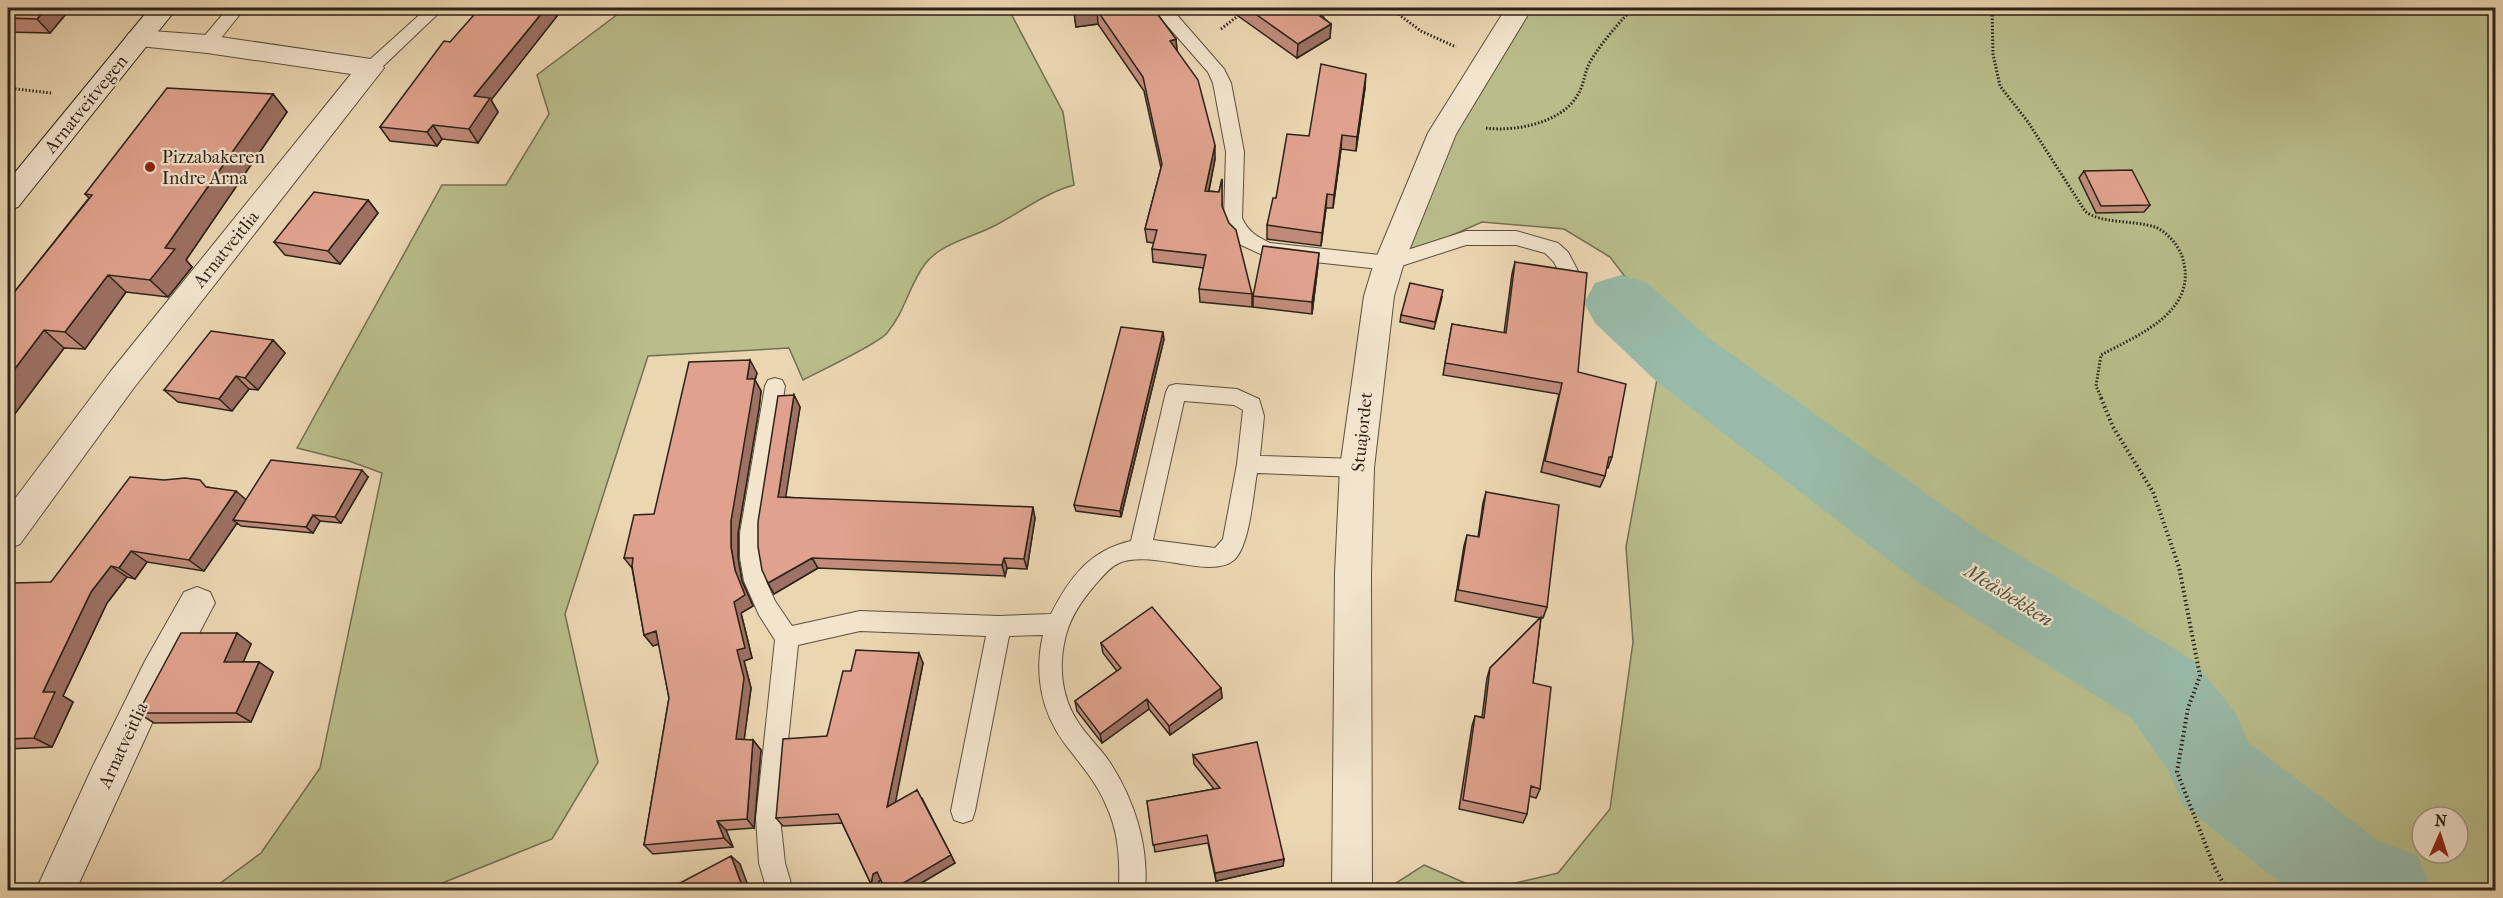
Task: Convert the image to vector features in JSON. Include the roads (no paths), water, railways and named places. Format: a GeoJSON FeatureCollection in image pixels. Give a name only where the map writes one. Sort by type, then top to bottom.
{"type":"FeatureCollection","features":[{"type":"Feature","properties":{"kind":"street","name":"Arnatveitvegen"},"geometry":{"type":"LineString","coordinates":[[8,200],[164,8]]}},
{"type":"Feature","properties":{"kind":"street","name":"Stuajordet"},"geometry":{"type":"LineString","coordinates":[[1352,891],[1353,573],[1358,468],[1379,296],[1389,263],[1442,133],[1519,8]]}},
{"type":"Feature","properties":{"kind":"street"},"geometry":{"type":"LineString","coordinates":[[138,39],[207,45],[371,68]]}},
{"type":"Feature","properties":{"kind":"street","name":"Arnatveitlia"},"geometry":{"type":"LineString","coordinates":[[8,534],[122,380],[371,68]]}},
{"type":"Feature","properties":{"kind":"street","name":"Arnatveitlia"},"geometry":{"type":"LineString","coordinates":[[56,891],[135,717],[173,642],[197,603]]}},
{"type":"Feature","properties":{"kind":"lane"},"geometry":{"type":"LineString","coordinates":[[207,45],[237,8]]}},
{"type":"Feature","properties":{"kind":"lane"},"geometry":{"type":"LineString","coordinates":[[371,68],[436,8]]}},
{"type":"Feature","properties":{"kind":"lane"},"geometry":{"type":"LineString","coordinates":[[1113,12],[1135,9],[1160,12],[1171,19],[1215,69],[1222,83],[1235,152],[1233,218],[1238,230],[1248,240],[1268,250],[1389,263],[1466,238],[1516,238],[1551,248],[1561,257],[1569,273]]}},
{"type":"Feature","properties":{"kind":"lane"},"geometry":{"type":"LineString","coordinates":[[775,386],[751,533],[751,558],[755,581],[767,608],[787,638],[768,818],[772,863],[780,891]]}},
{"type":"Feature","properties":{"kind":"lane"},"geometry":{"type":"LineString","coordinates":[[1132,891],[1130,837],[1118,802],[1100,770],[1067,728],[1055,700],[1048,676],[1050,647],[1056,624],[1070,598],[1106,558],[1140,548],[1217,558],[1227,553],[1234,541],[1248,464],[1254,417],[1252,405],[1237,397],[1176,392],[1140,548]]}},
{"type":"Feature","properties":{"kind":"lane"},"geometry":{"type":"LineString","coordinates":[[1248,464],[1358,468]]}},
{"type":"Feature","properties":{"kind":"lane"},"geometry":{"type":"LineString","coordinates":[[787,638],[860,621],[999,626],[1056,624]]}},
{"type":"Feature","properties":{"kind":"lane"},"geometry":{"type":"LineString","coordinates":[[963,811],[999,626]]}},
{"type":"Feature","properties":{"kind":"waterway","name":"Meåsbekken"},"geometry":{"type":"LineString","coordinates":[[1621,303],[1683,360],[1946,555],[2162,689],[2203,743],[2216,774],[2350,878],[2384,890]]}},
{"type":"Feature","properties":{"kind":"place","name":"Pizzabakeren Indre Arna"},"geometry":{"type":"Point","coordinates":[150,167]}}]}
